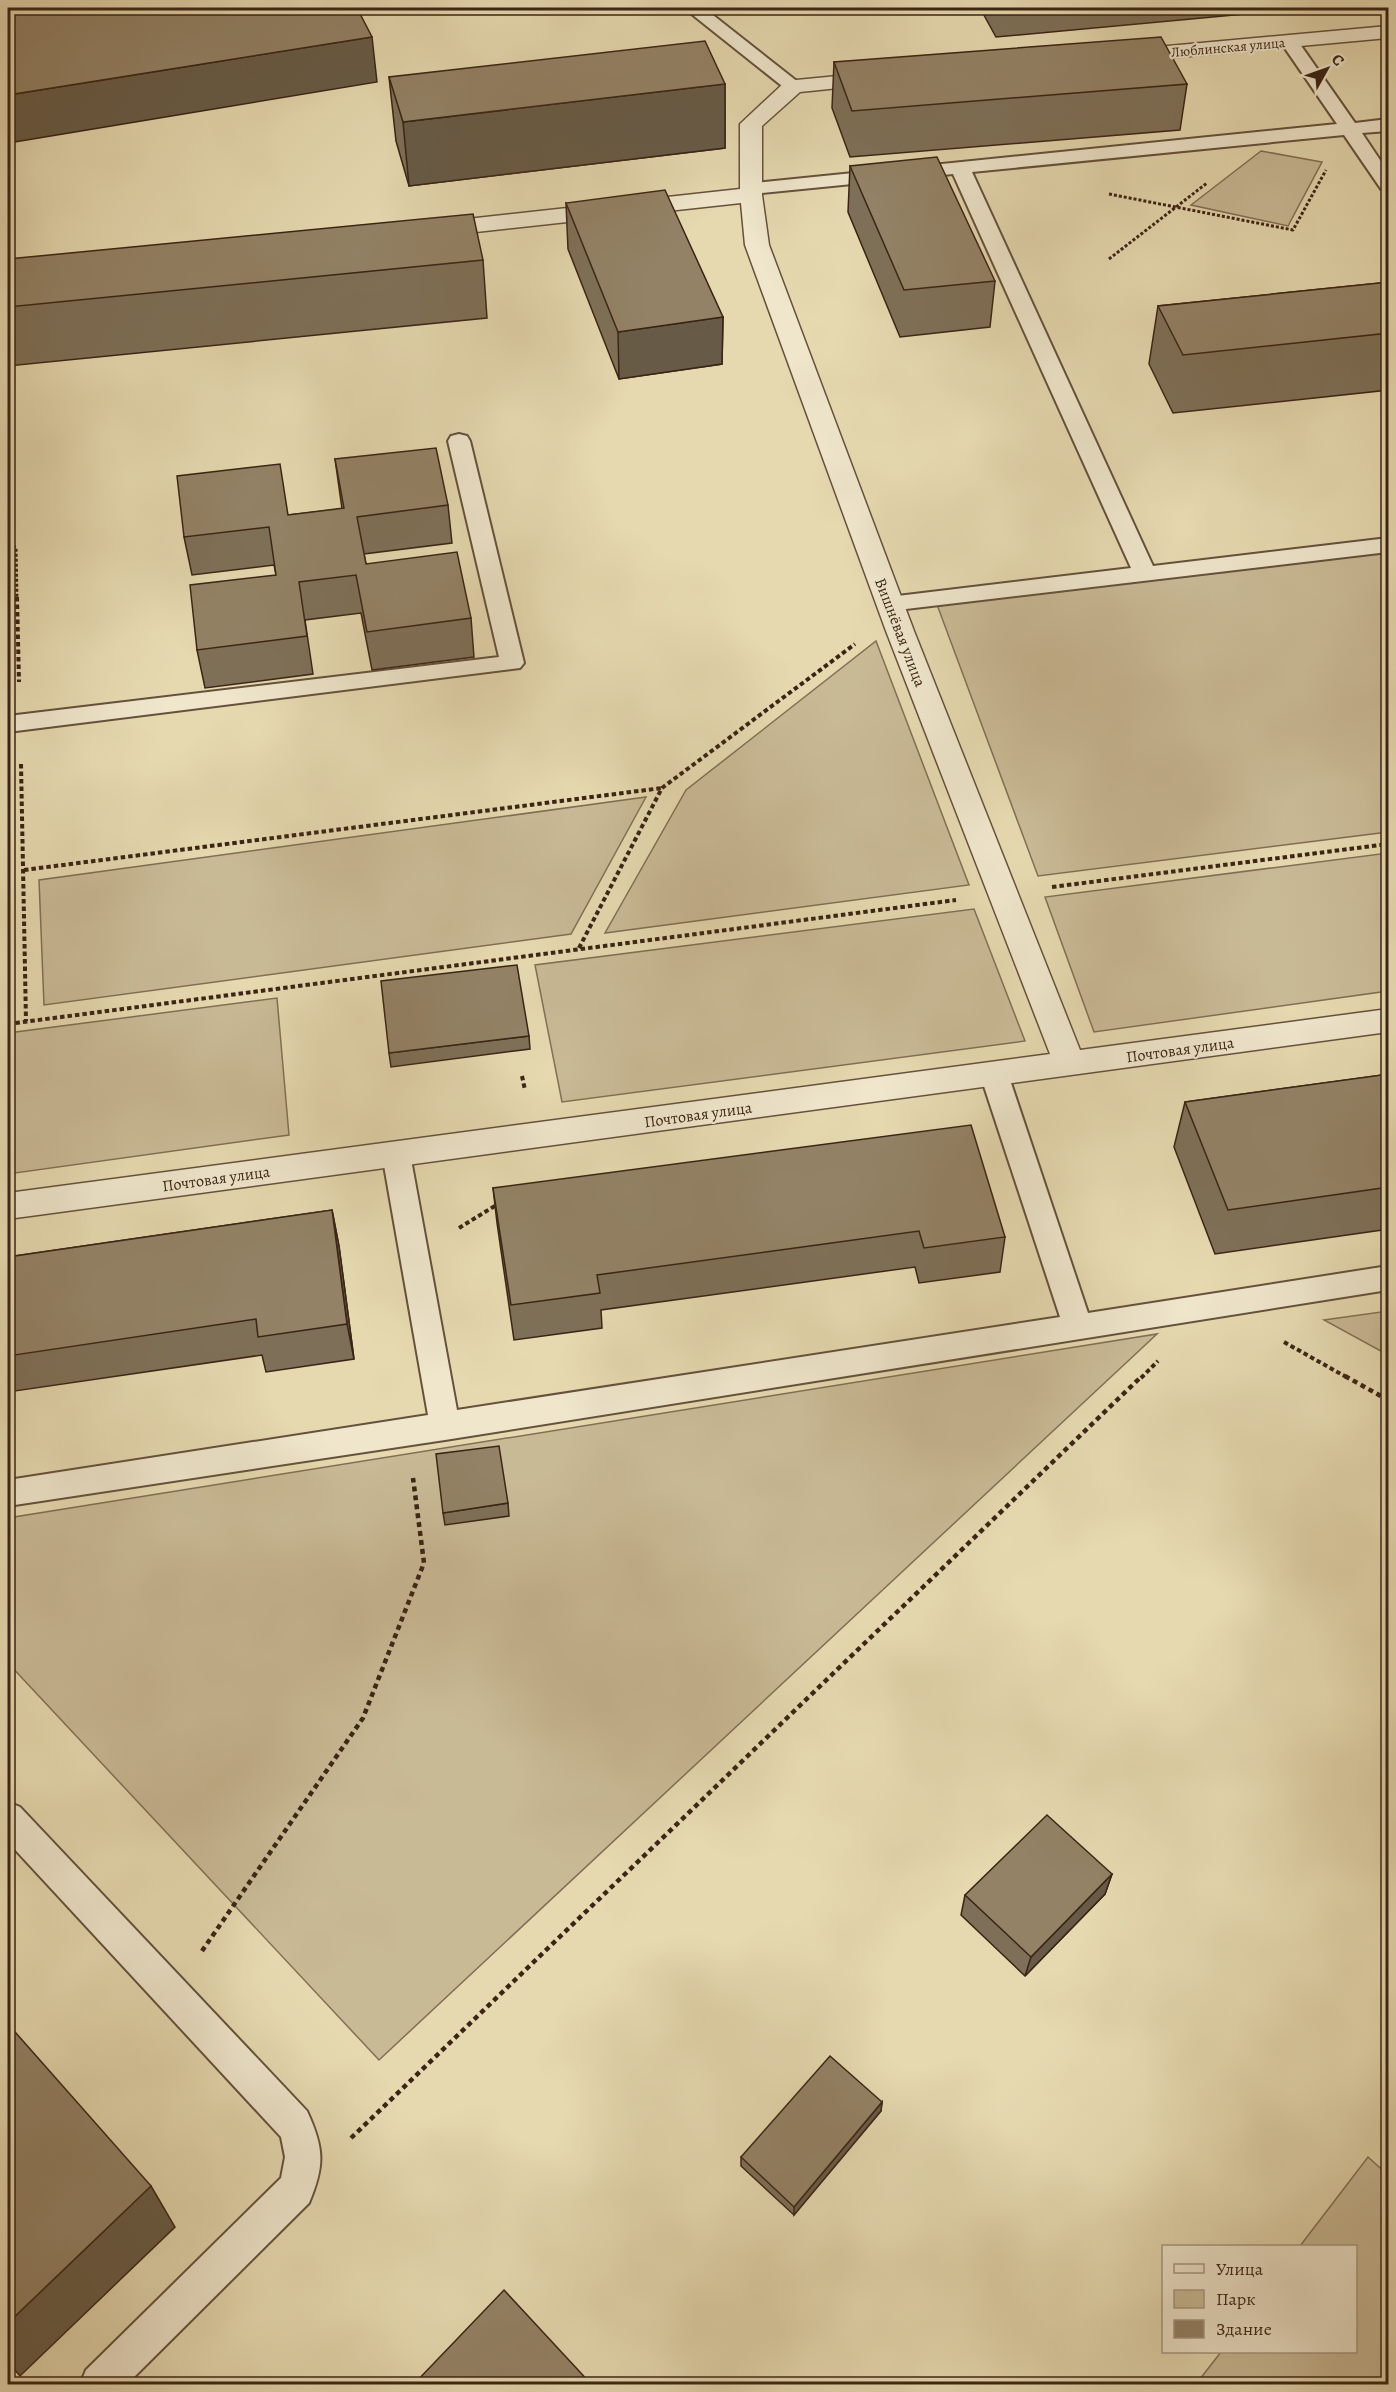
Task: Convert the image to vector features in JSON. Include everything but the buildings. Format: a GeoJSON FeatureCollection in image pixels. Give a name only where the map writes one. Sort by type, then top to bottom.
{"type":"FeatureCollection","features":[{"type":"Feature","properties":{"kind":"street","name":"Люблинская улица"},"geometry":{"type":"LineString","coordinates":[[1100,58],[1389,32]]}},
{"type":"Feature","properties":{"kind":"street"},"geometry":{"type":"LineString","coordinates":[[409,232],[751,191],[751,124],[794,86],[900,76]]}},
{"type":"Feature","properties":{"kind":"street","name":"Вишнёвая улица"},"geometry":{"type":"LineString","coordinates":[[751,191],[757,245],[892,609],[1070,1064]]}},
{"type":"Feature","properties":{"kind":"street","name":"Почтовая улица"},"geometry":{"type":"LineString","coordinates":[[8,1206],[1389,1021]]}},
{"type":"Feature","properties":{"kind":"lane"},"geometry":{"type":"LineString","coordinates":[[693,8],[794,86]]}},
{"type":"Feature","properties":{"kind":"lane"},"geometry":{"type":"LineString","coordinates":[[1289,41],[1389,185]]}},
{"type":"Feature","properties":{"kind":"lane"},"geometry":{"type":"LineString","coordinates":[[751,191],[960,167],[1389,126]]}},
{"type":"Feature","properties":{"kind":"lane"},"geometry":{"type":"LineString","coordinates":[[960,167],[1145,573]]}},
{"type":"Feature","properties":{"kind":"lane"},"geometry":{"type":"LineString","coordinates":[[14,724],[512,663],[459,441]]}},
{"type":"Feature","properties":{"kind":"lane"},"geometry":{"type":"LineString","coordinates":[[892,609],[1145,573],[1389,545]]}},
{"type":"Feature","properties":{"kind":"lane"},"geometry":{"type":"LineString","coordinates":[[994,1074],[1078,1327]]}},
{"type":"Feature","properties":{"kind":"lane"},"geometry":{"type":"LineString","coordinates":[[396,1154],[446,1427]]}},
{"type":"Feature","properties":{"kind":"lane"},"geometry":{"type":"LineString","coordinates":[[8,1493],[408,1433],[1389,1278]]}},
{"type":"Feature","properties":{"kind":"lane"},"geometry":{"type":"LineString","coordinates":[[8,1818],[294,2124],[302,2141],[305,2157],[296,2190],[100,2385]]}},
{"type":"Feature","properties":{"kind":"path"},"geometry":{"type":"LineString","coordinates":[[1106,194],[1293,230],[1348,129]]}},
{"type":"Feature","properties":{"kind":"path"},"geometry":{"type":"LineString","coordinates":[[1109,259],[1212,180]]}},
{"type":"Feature","properties":{"kind":"path"},"geometry":{"type":"LineString","coordinates":[[8,545],[16,547],[14,724],[24,870],[26,1021]]}},
{"type":"Feature","properties":{"kind":"path"},"geometry":{"type":"LineString","coordinates":[[579,948],[662,788],[892,609]]}},
{"type":"Feature","properties":{"kind":"path"},"geometry":{"type":"LineString","coordinates":[[24,870],[662,788]]}},
{"type":"Feature","properties":{"kind":"path"},"geometry":{"type":"LineString","coordinates":[[8,1024],[1389,844]]}},
{"type":"Feature","properties":{"kind":"path"},"geometry":{"type":"LineString","coordinates":[[414,1256],[505,1200]]}},
{"type":"Feature","properties":{"kind":"path"},"geometry":{"type":"LineString","coordinates":[[1217,1305],[1389,1400]]}},
{"type":"Feature","properties":{"kind":"path"},"geometry":{"type":"LineString","coordinates":[[296,2190],[1188,1333],[1180,1311]]}},
{"type":"Feature","properties":{"kind":"path"},"geometry":{"type":"LineString","coordinates":[[172,1993],[363,1718],[424,1563],[408,1433]]}},
{"type":"Feature","properties":{"kind":"green space"},"geometry":{"type":"Polygon","coordinates":[[[1261,151],[1322,162],[1288,226],[1191,205],[1261,151]]]}},
{"type":"Feature","properties":{"kind":"green space"},"geometry":{"type":"Polygon","coordinates":[[[1388,552],[1388,832],[1038,876],[936,602],[1388,552]]]}},
{"type":"Feature","properties":{"kind":"green space"},"geometry":{"type":"Polygon","coordinates":[[[876,641],[969,885],[605,933],[686,790],[876,641]]]}},
{"type":"Feature","properties":{"kind":"green space"},"geometry":{"type":"Polygon","coordinates":[[[646,797],[571,934],[44,1005],[39,880],[646,797]]]}},
{"type":"Feature","properties":{"kind":"green space"},"geometry":{"type":"Polygon","coordinates":[[[1388,853],[1388,991],[1094,1032],[1045,897],[1388,853]]]}},
{"type":"Feature","properties":{"kind":"green space"},"geometry":{"type":"Polygon","coordinates":[[[974,909],[1025,1041],[562,1102],[535,965],[974,909]]]}},
{"type":"Feature","properties":{"kind":"green space"},"geometry":{"type":"Polygon","coordinates":[[[277,998],[289,1135],[8,1174],[8,1033],[277,998]]]}},
{"type":"Feature","properties":{"kind":"green space"},"geometry":{"type":"Polygon","coordinates":[[[1388,1311],[1388,1355],[1324,1320],[1388,1311]]]}},
{"type":"Feature","properties":{"kind":"green space"},"geometry":{"type":"Polygon","coordinates":[[[1157,1334],[379,2060],[8,1663],[8,1518],[1157,1334]]]}},
{"type":"Feature","properties":{"kind":"green space"},"geometry":{"type":"Polygon","coordinates":[[[1368,2157],[1388,2175],[1388,2384],[1196,2384],[1220,2353],[1357,2353],[1357,2245],[1301,2245],[1368,2157]]]}}]}
